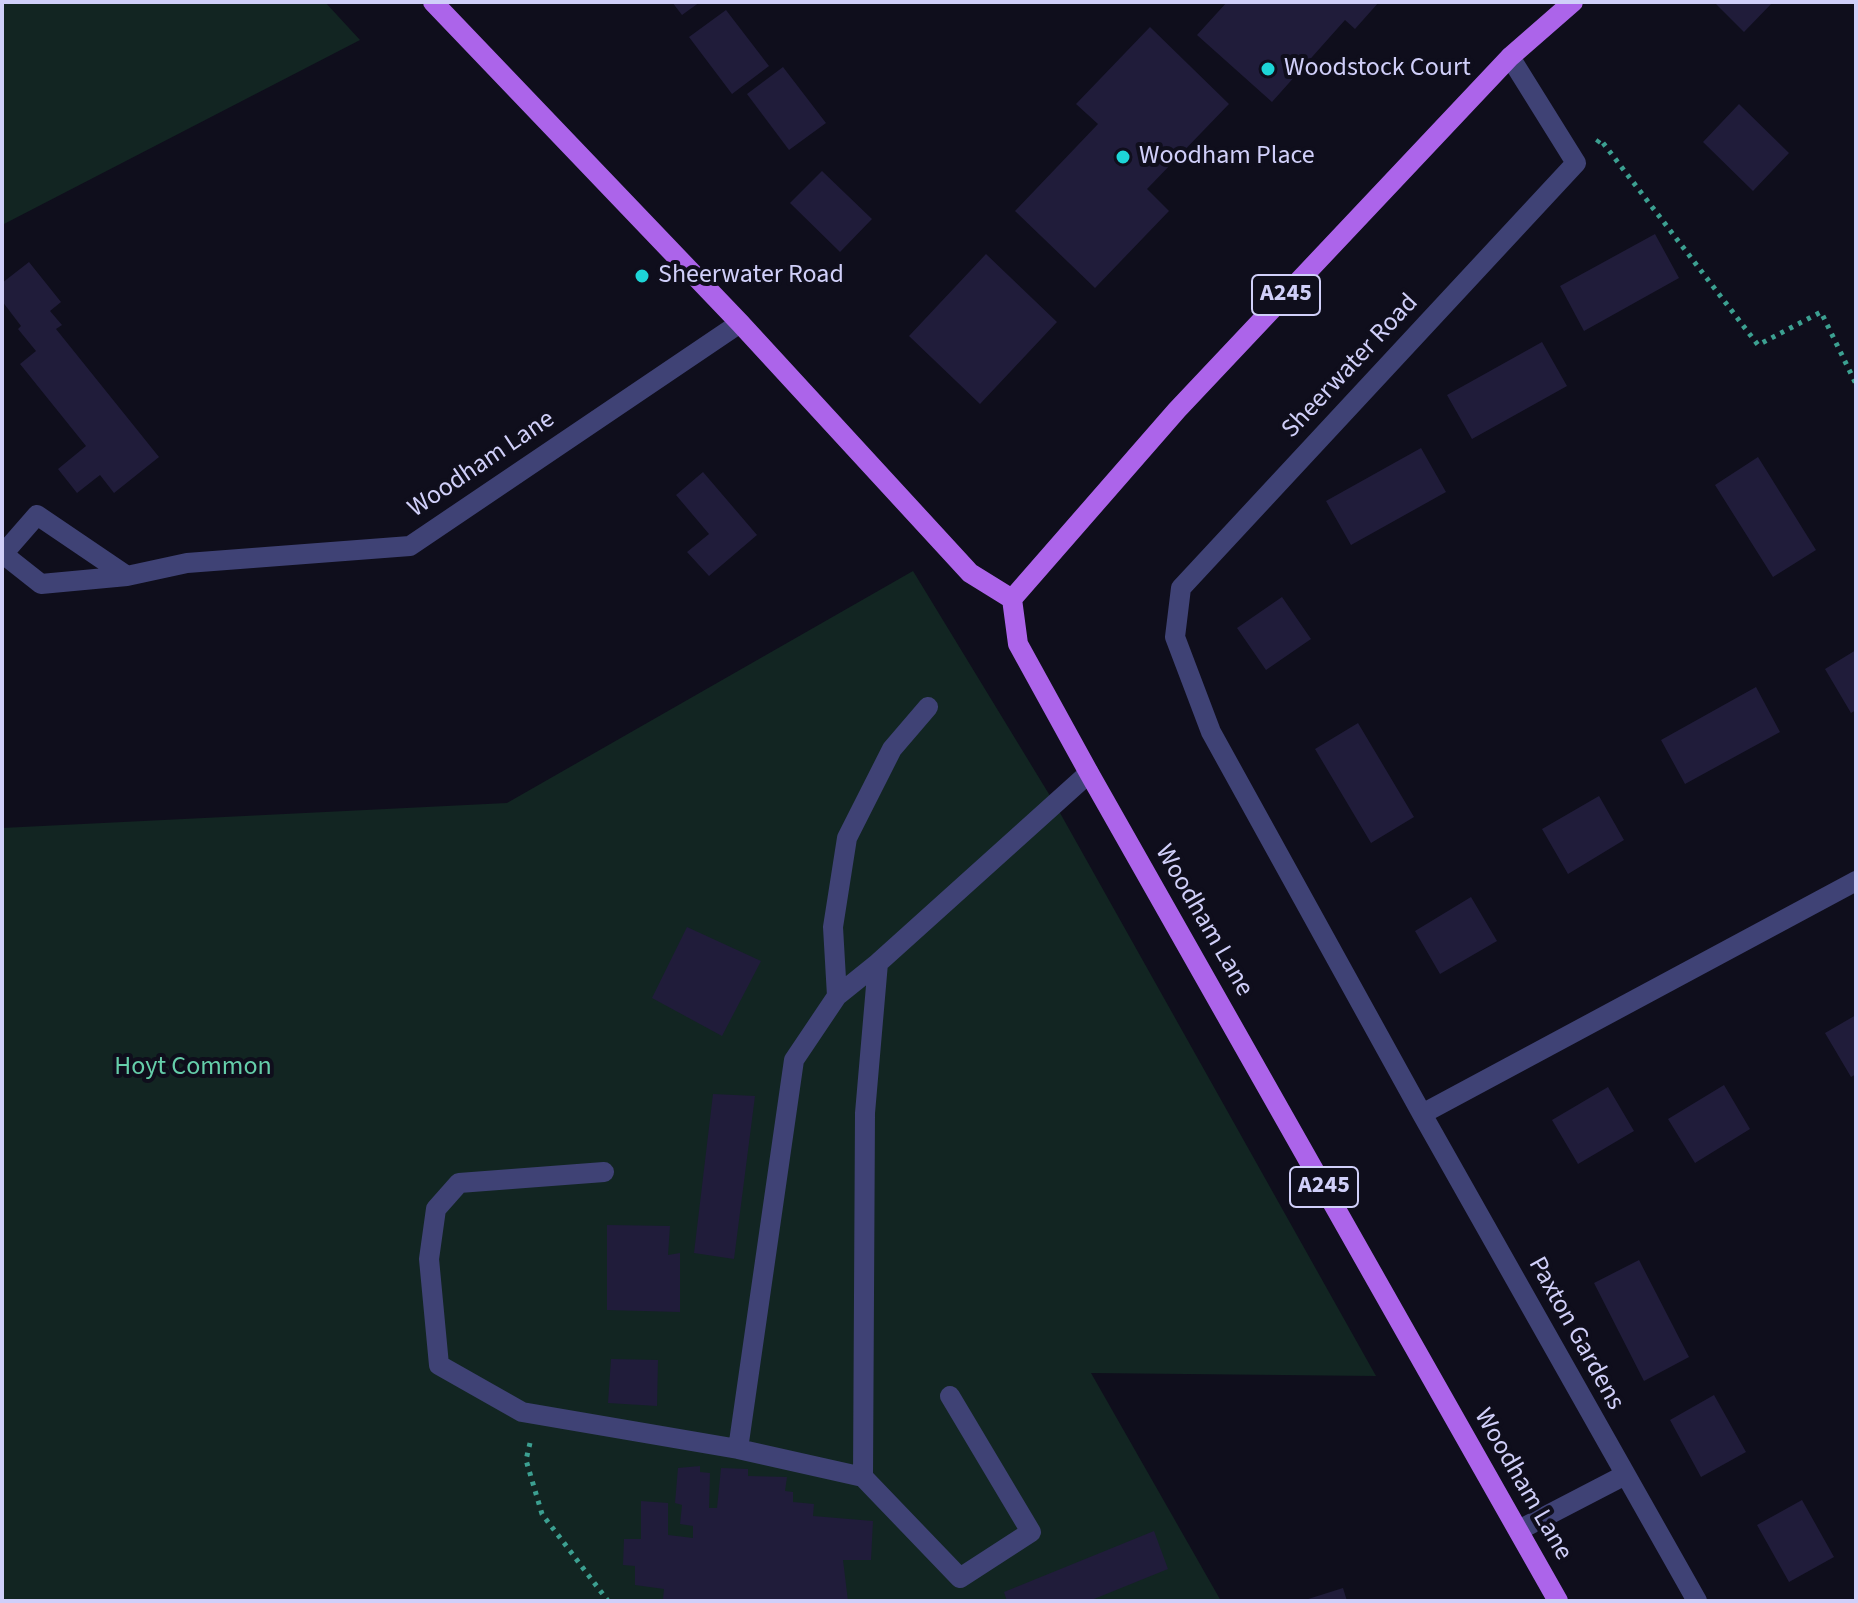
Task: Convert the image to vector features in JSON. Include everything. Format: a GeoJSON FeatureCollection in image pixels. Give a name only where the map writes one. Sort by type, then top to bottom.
{"type":"FeatureCollection","features":[{"type":"Feature","properties":{"kind":"main road"},"geometry":{"type":"LineString","coordinates":[[433,2],[740,323],[970,573],[1012,599]]}},
{"type":"Feature","properties":{"kind":"main road","name":"A245"},"geometry":{"type":"LineString","coordinates":[[1012,599],[1177,410],[1510,57],[1573,2]]}},
{"type":"Feature","properties":{"kind":"main road","name":"Woodham Lane"},"geometry":{"type":"LineString","coordinates":[[1012,599],[1018,644],[1558,1601]]}},
{"type":"Feature","properties":{"kind":"street"},"geometry":{"type":"LineString","coordinates":[[1510,57],[1576,163]]}},
{"type":"Feature","properties":{"kind":"street","name":"Sheerwater Road"},"geometry":{"type":"LineString","coordinates":[[1211,732],[1175,637],[1181,588],[1576,163]]}},
{"type":"Feature","properties":{"kind":"street","name":"Woodham Lane"},"geometry":{"type":"LineString","coordinates":[[127,576],[37,515],[3,554],[41,584],[127,576],[187,563],[410,546],[740,323]]}},
{"type":"Feature","properties":{"kind":"street"},"geometry":{"type":"LineString","coordinates":[[837,996],[833,927],[847,838],[892,749],[928,707]]}},
{"type":"Feature","properties":{"kind":"street","name":"Paxton Gardens"},"geometry":{"type":"LineString","coordinates":[[1211,732],[1697,1601]]}},
{"type":"Feature","properties":{"kind":"street"},"geometry":{"type":"LineString","coordinates":[[738,1449],[794,1060],[837,996],[878,963],[1089,773]]}},
{"type":"Feature","properties":{"kind":"street"},"geometry":{"type":"LineString","coordinates":[[1422,1114],[1856,881]]}},
{"type":"Feature","properties":{"kind":"street"},"geometry":{"type":"LineString","coordinates":[[863,1477],[865,1113],[878,963]]}},
{"type":"Feature","properties":{"kind":"street"},"geometry":{"type":"LineString","coordinates":[[604,1172],[459,1183],[436,1209],[429,1259],[439,1365],[522,1412],[738,1449],[863,1477],[960,1578],[1031,1532],[950,1396]]}},
{"type":"Feature","properties":{"kind":"street"},"geometry":{"type":"LineString","coordinates":[[1519,1530],[1625,1475]]}},
{"type":"Feature","properties":{"kind":"path"},"geometry":{"type":"LineString","coordinates":[[1576,163],[1600,139],[1758,345],[1821,312],[1856,384]]}},
{"type":"Feature","properties":{"kind":"path"},"geometry":{"type":"LineString","coordinates":[[562,1420],[531,1437],[526,1460],[542,1514],[608,1601]]}},
{"type":"Feature","properties":{"kind":"green space"},"geometry":{"type":"Polygon","coordinates":[[[2,2],[325,2],[360,40],[2,225],[2,2]]]}},
{"type":"Feature","properties":{"kind":"green space","name":"Hoyt Common"},"geometry":{"type":"Polygon","coordinates":[[[913,571],[1055,804],[1376,1376],[1091,1373],[1221,1601],[2,1601],[2,828],[507,803],[913,571]]]}},
{"type":"Feature","properties":{"kind":"building"},"geometry":{"type":"Polygon","coordinates":[[[672,2],[700,2],[682,15],[672,2]]]}},
{"type":"Feature","properties":{"kind":"building","name":"Woodstock Court"},"geometry":{"type":"Polygon","coordinates":[[[1227,2],[1379,2],[1355,29],[1345,20],[1272,102],[1197,35],[1227,2]]]}},
{"type":"Feature","properties":{"kind":"building"},"geometry":{"type":"Polygon","coordinates":[[[1714,2],[1773,2],[1744,32],[1714,2]]]}},
{"type":"Feature","properties":{"kind":"building"},"geometry":{"type":"Polygon","coordinates":[[[726,10],[769,66],[732,94],[689,37],[726,10]]]}},
{"type":"Feature","properties":{"kind":"building","name":"Woodham Place"},"geometry":{"type":"Polygon","coordinates":[[[1150,27],[1229,104],[1147,189],[1169,211],[1095,288],[1015,211],[1098,124],[1076,104],[1150,27]]]}},
{"type":"Feature","properties":{"kind":"building"},"geometry":{"type":"Polygon","coordinates":[[[783,67],[826,123],[789,150],[747,94],[783,67]]]}},
{"type":"Feature","properties":{"kind":"building"},"geometry":{"type":"Polygon","coordinates":[[[1739,104],[1789,153],[1753,191],[1703,142],[1739,104]]]}},
{"type":"Feature","properties":{"kind":"building"},"geometry":{"type":"Polygon","coordinates":[[[822,171],[872,219],[840,252],[790,203],[822,171]]]}},
{"type":"Feature","properties":{"kind":"building"},"geometry":{"type":"Polygon","coordinates":[[[1655,234],[1679,278],[1584,331],[1560,286],[1655,234]]]}},
{"type":"Feature","properties":{"kind":"building"},"geometry":{"type":"Polygon","coordinates":[[[986,254],[1057,322],[980,404],[909,336],[986,254]]]}},
{"type":"Feature","properties":{"kind":"building"},"geometry":{"type":"Polygon","coordinates":[[[29,262],[61,302],[50,311],[62,325],[56,329],[159,457],[114,493],[100,475],[77,493],[58,469],[86,446],[20,364],[36,351],[18,329],[21,326],[2,301],[2,283],[29,262]]]}},
{"type":"Feature","properties":{"kind":"building"},"geometry":{"type":"Polygon","coordinates":[[[1542,342],[1567,386],[1472,439],[1447,395],[1542,342]]]}},
{"type":"Feature","properties":{"kind":"building"},"geometry":{"type":"Polygon","coordinates":[[[1421,448],[1446,492],[1351,545],[1326,501],[1421,448]]]}},
{"type":"Feature","properties":{"kind":"building"},"geometry":{"type":"Polygon","coordinates":[[[1758,457],[1816,550],[1773,577],[1715,485],[1758,457]]]}},
{"type":"Feature","properties":{"kind":"building"},"geometry":{"type":"Polygon","coordinates":[[[703,472],[757,535],[709,576],[687,552],[709,534],[676,495],[703,472]]]}},
{"type":"Feature","properties":{"kind":"building"},"geometry":{"type":"Polygon","coordinates":[[[1282,597],[1311,639],[1266,670],[1237,628],[1282,597]]]}},
{"type":"Feature","properties":{"kind":"building"},"geometry":{"type":"Polygon","coordinates":[[[1856,650],[1856,710],[1851,713],[1825,669],[1856,650]]]}},
{"type":"Feature","properties":{"kind":"building"},"geometry":{"type":"Polygon","coordinates":[[[1756,687],[1780,732],[1685,784],[1661,740],[1756,687]]]}},
{"type":"Feature","properties":{"kind":"building"},"geometry":{"type":"Polygon","coordinates":[[[1358,723],[1414,817],[1371,843],[1315,749],[1358,723]]]}},
{"type":"Feature","properties":{"kind":"building"},"geometry":{"type":"Polygon","coordinates":[[[1599,796],[1624,840],[1568,874],[1542,829],[1599,796]]]}},
{"type":"Feature","properties":{"kind":"building"},"geometry":{"type":"Polygon","coordinates":[[[1471,897],[1497,941],[1440,974],[1415,931],[1471,897]]]}},
{"type":"Feature","properties":{"kind":"building"},"geometry":{"type":"Polygon","coordinates":[[[687,927],[761,961],[722,1036],[652,998],[687,927]]]}},
{"type":"Feature","properties":{"kind":"building"},"geometry":{"type":"Polygon","coordinates":[[[1856,1015],[1856,1074],[1851,1077],[1825,1033],[1856,1015]]]}},
{"type":"Feature","properties":{"kind":"building"},"geometry":{"type":"Polygon","coordinates":[[[1724,1085],[1750,1129],[1695,1163],[1668,1119],[1724,1085]]]}},
{"type":"Feature","properties":{"kind":"building"},"geometry":{"type":"Polygon","coordinates":[[[1608,1087],[1634,1131],[1578,1164],[1552,1120],[1608,1087]]]}},
{"type":"Feature","properties":{"kind":"building"},"geometry":{"type":"Polygon","coordinates":[[[713,1094],[755,1096],[734,1259],[694,1253],[713,1094]]]}},
{"type":"Feature","properties":{"kind":"building"},"geometry":{"type":"Polygon","coordinates":[[[607,1225],[670,1226],[668,1255],[680,1253],[680,1312],[607,1310],[607,1225]]]}},
{"type":"Feature","properties":{"kind":"building"},"geometry":{"type":"Polygon","coordinates":[[[1639,1260],[1689,1357],[1644,1381],[1594,1283],[1639,1260]]]}},
{"type":"Feature","properties":{"kind":"building"},"geometry":{"type":"Polygon","coordinates":[[[611,1359],[658,1360],[657,1406],[608,1403],[611,1359]]]}},
{"type":"Feature","properties":{"kind":"building"},"geometry":{"type":"Polygon","coordinates":[[[1714,1395],[1746,1452],[1701,1477],[1670,1420],[1714,1395]]]}},
{"type":"Feature","properties":{"kind":"building"},"geometry":{"type":"Polygon","coordinates":[[[700,1466],[700,1472],[710,1473],[709,1508],[717,1508],[721,1468],[748,1469],[748,1476],[787,1477],[785,1491],[793,1492],[793,1502],[814,1504],[813,1516],[873,1521],[871,1560],[843,1560],[848,1601],[688,1601],[663,1599],[664,1589],[635,1585],[635,1566],[623,1565],[624,1539],[641,1539],[641,1501],[668,1503],[668,1535],[693,1538],[693,1526],[680,1524],[682,1505],[675,1503],[678,1468],[700,1466]]]}},
{"type":"Feature","properties":{"kind":"building"},"geometry":{"type":"Polygon","coordinates":[[[1802,1500],[1834,1557],[1789,1582],[1757,1525],[1802,1500]]]}},
{"type":"Feature","properties":{"kind":"building"},"geometry":{"type":"Polygon","coordinates":[[[1154,1531],[1168,1569],[1089,1601],[1007,1601],[1004,1592],[1154,1531]]]}},
{"type":"Feature","properties":{"kind":"building"},"geometry":{"type":"Polygon","coordinates":[[[1343,1588],[1347,1601],[1305,1601],[1305,1600],[1343,1588]]]}},
{"type":"Feature","properties":{"kind":"place","name":"Woodstock Court"},"geometry":{"type":"Point","coordinates":[1268,69]}},
{"type":"Feature","properties":{"kind":"place","name":"Woodham Place"},"geometry":{"type":"Point","coordinates":[1123,157]}},
{"type":"Feature","properties":{"kind":"place","name":"Sheerwater Road"},"geometry":{"type":"Point","coordinates":[642,276]}}]}
